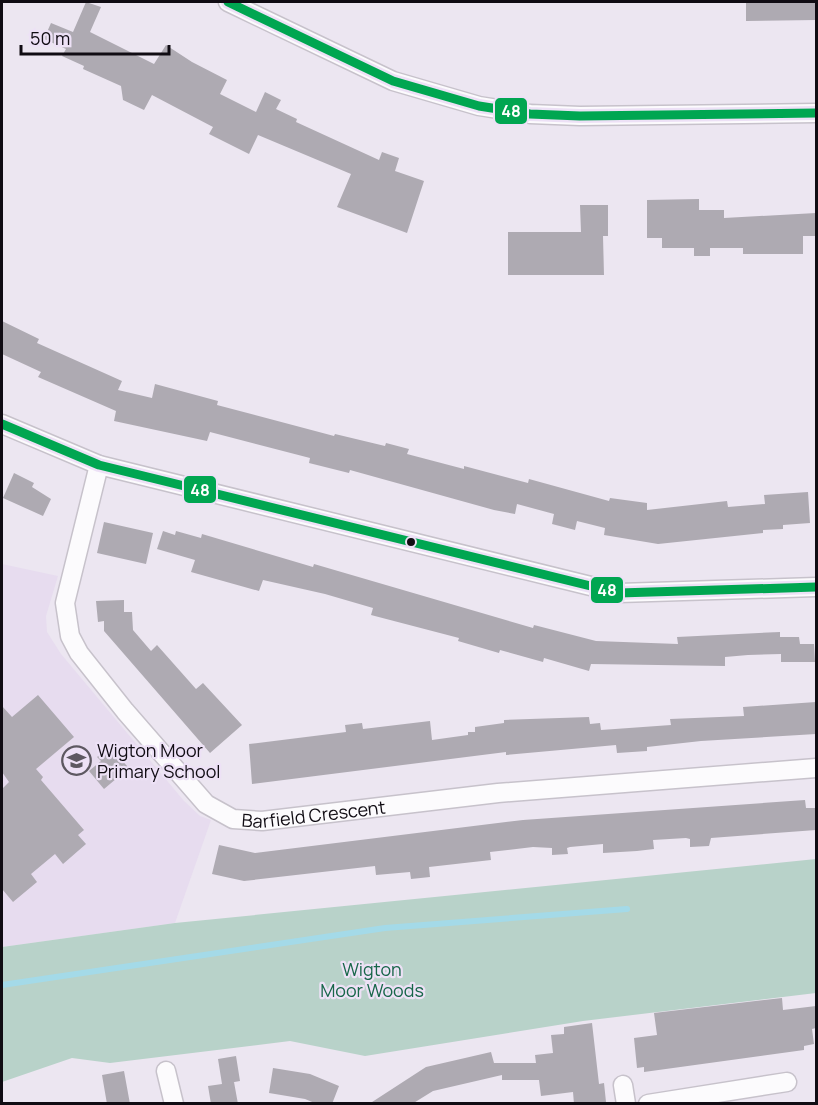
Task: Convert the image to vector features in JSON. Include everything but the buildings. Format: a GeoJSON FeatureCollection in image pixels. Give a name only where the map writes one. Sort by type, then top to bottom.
{"type":"FeatureCollection","features":[{"type":"Feature","properties":{"kind":"street"},"geometry":{"type":"LineString","coordinates":[[228,2],[393,81],[479,106],[530,114],[580,116],[816,113]]}},
{"type":"Feature","properties":{"kind":"street"},"geometry":{"type":"LineString","coordinates":[[2,424],[99,465],[619,593],[816,587]]}},
{"type":"Feature","properties":{"kind":"street","name":"Barfield Crescent"},"geometry":{"type":"LineString","coordinates":[[99,465],[65,603],[70,636],[79,653],[125,711],[206,804],[233,819],[262,821],[498,793],[816,768]]}},
{"type":"Feature","properties":{"kind":"street"},"geometry":{"type":"LineString","coordinates":[[166,1071],[174,1104]]}},
{"type":"Feature","properties":{"kind":"street"},"geometry":{"type":"LineString","coordinates":[[648,1104],[767,1095],[787,1082]]}},
{"type":"Feature","properties":{"kind":"street"},"geometry":{"type":"LineString","coordinates":[[623,1085],[626,1104]]}},
{"type":"Feature","properties":{"kind":"shaded area","name":"Wigton Moor Primary School"},"geometry":{"type":"Polygon","coordinates":[[[2,564],[58,576],[46,616],[47,632],[61,654],[184,801],[200,816],[211,820],[175,923],[2,947],[2,564]]]}},
{"type":"Feature","properties":{"kind":"green space","name":"Wigton Moor Woods"},"geometry":{"type":"Polygon","coordinates":[[[816,859],[816,993],[583,1021],[365,1056],[290,1041],[110,1063],[72,1058],[2,1082],[2,947],[175,923],[816,859]]]}},
{"type":"Feature","properties":{"kind":"waterway"},"geometry":{"type":"LineString","coordinates":[[2,985],[385,928],[627,909]]}},
{"type":"Feature","properties":{"kind":"transit line","name":"48"},"geometry":{"type":"LineString","coordinates":[[228,2],[393,81],[479,106],[530,114],[580,116],[816,113]]}},
{"type":"Feature","properties":{"kind":"transit line","name":"48"},"geometry":{"type":"LineString","coordinates":[[2,424],[99,465],[619,593],[816,587]]}},
{"type":"Feature","properties":{"kind":"place","name":"Wigton Moor Primary School"},"geometry":{"type":"Point","coordinates":[76,760]}}]}
